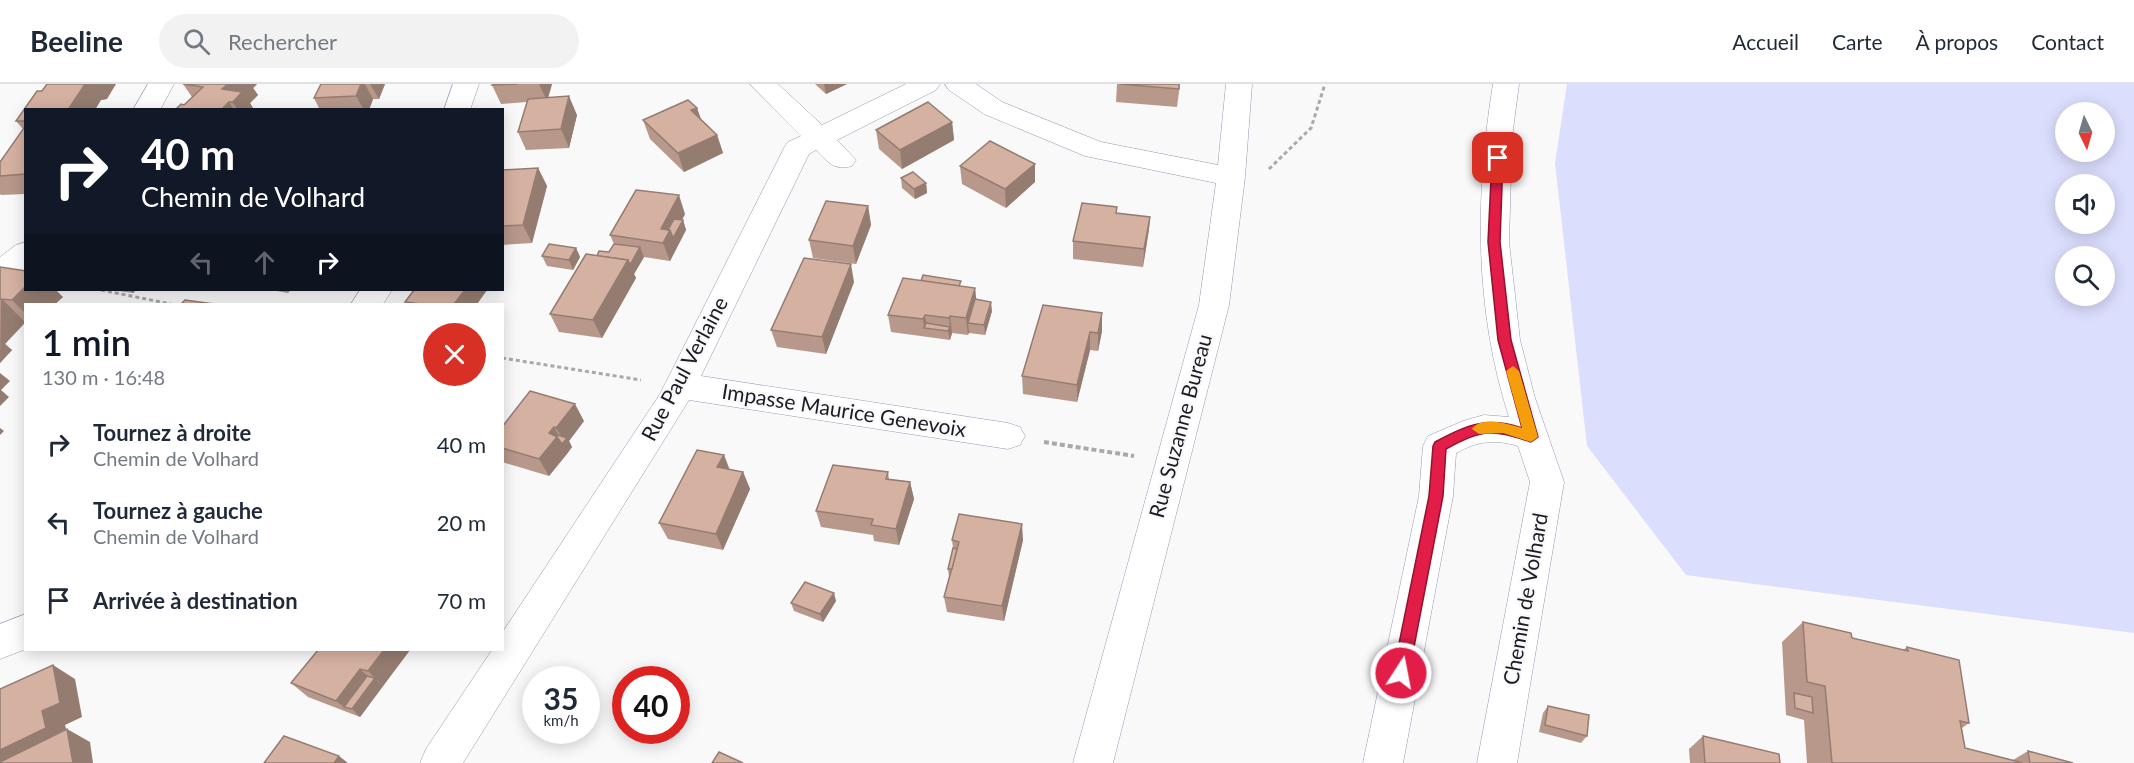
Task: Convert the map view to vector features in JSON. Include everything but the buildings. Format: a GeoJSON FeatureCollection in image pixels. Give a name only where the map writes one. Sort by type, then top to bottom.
{"type":"FeatureCollection","features":[{"type":"Feature","properties":{"kind":"street"},"geometry":{"type":"LineString","coordinates":[[147,108],[161,84]]}},
{"type":"Feature","properties":{"kind":"street"},"geometry":{"type":"LineString","coordinates":[[458,108],[466,84]]}},
{"type":"Feature","properties":{"kind":"street"},"geometry":{"type":"LineString","coordinates":[[763,84],[842,160]]}},
{"type":"Feature","properties":{"kind":"street","name":"Rue Paul Verlaine"},"geometry":{"type":"LineString","coordinates":[[440,763],[672,402],[798,148],[927,84]]}},
{"type":"Feature","properties":{"kind":"street"},"geometry":{"type":"LineString","coordinates":[[958,84],[993,108],[1095,150],[1231,177]]}},
{"type":"Feature","properties":{"kind":"street","name":"Rue Suzanne Bureau"},"geometry":{"type":"LineString","coordinates":[[1093,763],[1214,306],[1231,177],[1239,84]]}},
{"type":"Feature","properties":{"kind":"street","name":"Chemin de Volhard"},"geometry":{"type":"LineString","coordinates":[[1497,763],[1548,483],[1531,437],[1504,340],[1494,242],[1498,137],[1506,84]]}},
{"type":"Feature","properties":{"kind":"street"},"geometry":{"type":"LineString","coordinates":[[0,273],[24,254]]}},
{"type":"Feature","properties":{"kind":"street","name":"Impasse Maurice Genevoix"},"geometry":{"type":"LineString","coordinates":[[681,386],[1008,436]]}},
{"type":"Feature","properties":{"kind":"street"},"geometry":{"type":"LineString","coordinates":[[1383,763],[1436,496],[1440,446],[1470,429],[1503,427],[1531,437]]}},
{"type":"Feature","properties":{"kind":"street"},"geometry":{"type":"LineString","coordinates":[[0,642],[24,632]]}},
{"type":"Feature","properties":{"kind":"path"},"geometry":{"type":"LineString","coordinates":[[1231,177],[1266,172],[1304,135],[1311,128],[1325,84]]}},
{"type":"Feature","properties":{"kind":"path"},"geometry":{"type":"LineString","coordinates":[[106,291],[166,303]]}},
{"type":"Feature","properties":{"kind":"path"},"geometry":{"type":"LineString","coordinates":[[504,358],[681,386]]}},
{"type":"Feature","properties":{"kind":"path"},"geometry":{"type":"LineString","coordinates":[[1008,436],[1171,462]]}},
{"type":"Feature","properties":{"kind":"shaded area"},"geometry":{"type":"Polygon","coordinates":[[[1567,84],[2134,84],[2134,633],[1686,575],[1587,446],[1555,163],[1567,84]]]}},
{"type":"Feature","properties":{"kind":"slow traffic"},"geometry":{"type":"LineString","coordinates":[[1479,429],[1503,427],[1531,437],[1513,371]]}},
{"type":"Feature","properties":{"kind":"route"},"geometry":{"type":"LineString","coordinates":[[1401,673],[1436,496],[1440,446],[1470,429],[1503,427],[1531,437],[1504,340],[1494,242],[1498,158]]}}]}
